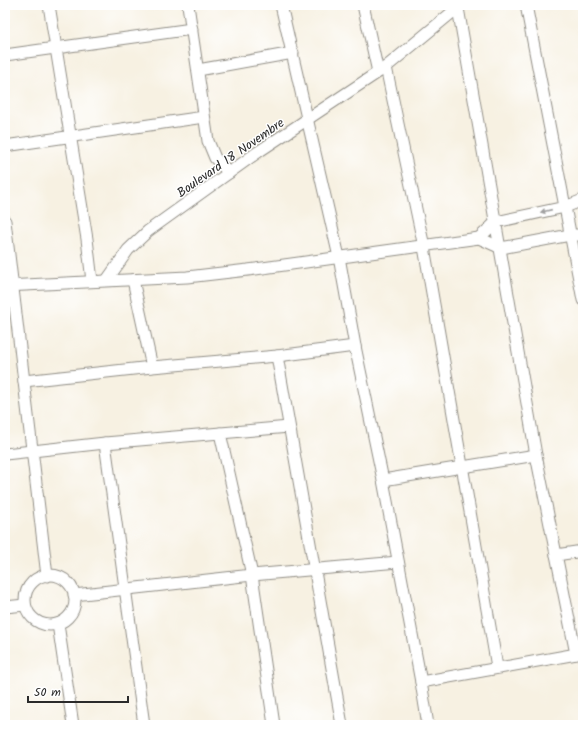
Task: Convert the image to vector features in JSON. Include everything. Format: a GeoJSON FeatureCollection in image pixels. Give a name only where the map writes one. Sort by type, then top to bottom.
{"type":"FeatureCollection","features":[{"type":"Feature","properties":{"kind":"street"},"geometry":{"type":"LineString","coordinates":[[49,5],[69,136],[87,239],[92,281]]}},
{"type":"Feature","properties":{"kind":"street"},"geometry":{"type":"LineString","coordinates":[[188,5],[208,141],[215,158],[229,173]]}},
{"type":"Feature","properties":{"kind":"street"},"geometry":{"type":"LineString","coordinates":[[281,5],[339,257],[355,346],[383,480],[428,725]]}},
{"type":"Feature","properties":{"kind":"street"},"geometry":{"type":"LineString","coordinates":[[363,5],[382,69],[424,247],[461,467],[497,667]]}},
{"type":"Feature","properties":{"kind":"street"},"geometry":{"type":"LineString","coordinates":[[526,5],[583,300]]}},
{"type":"Feature","properties":{"kind":"street"},"geometry":{"type":"LineString","coordinates":[[421,682],[497,667],[579,654],[556,555],[536,455],[459,7]]}},
{"type":"Feature","properties":{"kind":"street","name":"Boulevard 18 Novembre"},"geometry":{"type":"LineString","coordinates":[[107,280],[128,250],[137,241],[229,173],[382,69],[459,7]]}},
{"type":"Feature","properties":{"kind":"street"},"geometry":{"type":"LineString","coordinates":[[5,55],[192,29]]}},
{"type":"Feature","properties":{"kind":"street"},"geometry":{"type":"LineString","coordinates":[[198,70],[293,53]]}},
{"type":"Feature","properties":{"kind":"street"},"geometry":{"type":"LineString","coordinates":[[5,146],[204,117]]}},
{"type":"Feature","properties":{"kind":"street"},"geometry":{"type":"LineString","coordinates":[[479,238],[496,222],[565,207],[583,200]]}},
{"type":"Feature","properties":{"kind":"street"},"geometry":{"type":"LineString","coordinates":[[5,221],[9,285],[34,450],[47,576]]}},
{"type":"Feature","properties":{"kind":"street"},"geometry":{"type":"LineString","coordinates":[[9,285],[133,280],[248,270],[424,247],[479,238],[501,248],[570,235],[583,235]]}},
{"type":"Feature","properties":{"kind":"street"},"geometry":{"type":"LineString","coordinates":[[133,280],[152,367]]}},
{"type":"Feature","properties":{"kind":"street"},"geometry":{"type":"LineString","coordinates":[[24,381],[152,367],[277,356],[355,346]]}},
{"type":"Feature","properties":{"kind":"street"},"geometry":{"type":"LineString","coordinates":[[277,356],[288,427],[342,725]]}},
{"type":"Feature","properties":{"kind":"street"},"geometry":{"type":"LineString","coordinates":[[5,454],[106,443],[288,427]]}},
{"type":"Feature","properties":{"kind":"street"},"geometry":{"type":"LineString","coordinates":[[220,433],[252,575],[274,725]]}},
{"type":"Feature","properties":{"kind":"street"},"geometry":{"type":"LineString","coordinates":[[106,443],[124,589],[144,725]]}},
{"type":"Feature","properties":{"kind":"street"},"geometry":{"type":"LineString","coordinates":[[383,480],[536,455]]}},
{"type":"Feature","properties":{"kind":"street"},"geometry":{"type":"LineString","coordinates":[[556,555],[583,551]]}},
{"type":"Feature","properties":{"kind":"street"},"geometry":{"type":"LineString","coordinates":[[74,596],[252,575],[398,562]]}},
{"type":"Feature","properties":{"kind":"street"},"geometry":{"type":"LineString","coordinates":[[47,576],[56,576],[62,579],[72,589],[74,596],[73,609],[64,620],[58,624],[44,624],[37,622],[32,617],[25,605],[27,591],[30,585],[35,580],[47,576]]}},
{"type":"Feature","properties":{"kind":"street"},"geometry":{"type":"LineString","coordinates":[[5,607],[25,605]]}},
{"type":"Feature","properties":{"kind":"street"},"geometry":{"type":"LineString","coordinates":[[58,624],[73,725]]}}]}
